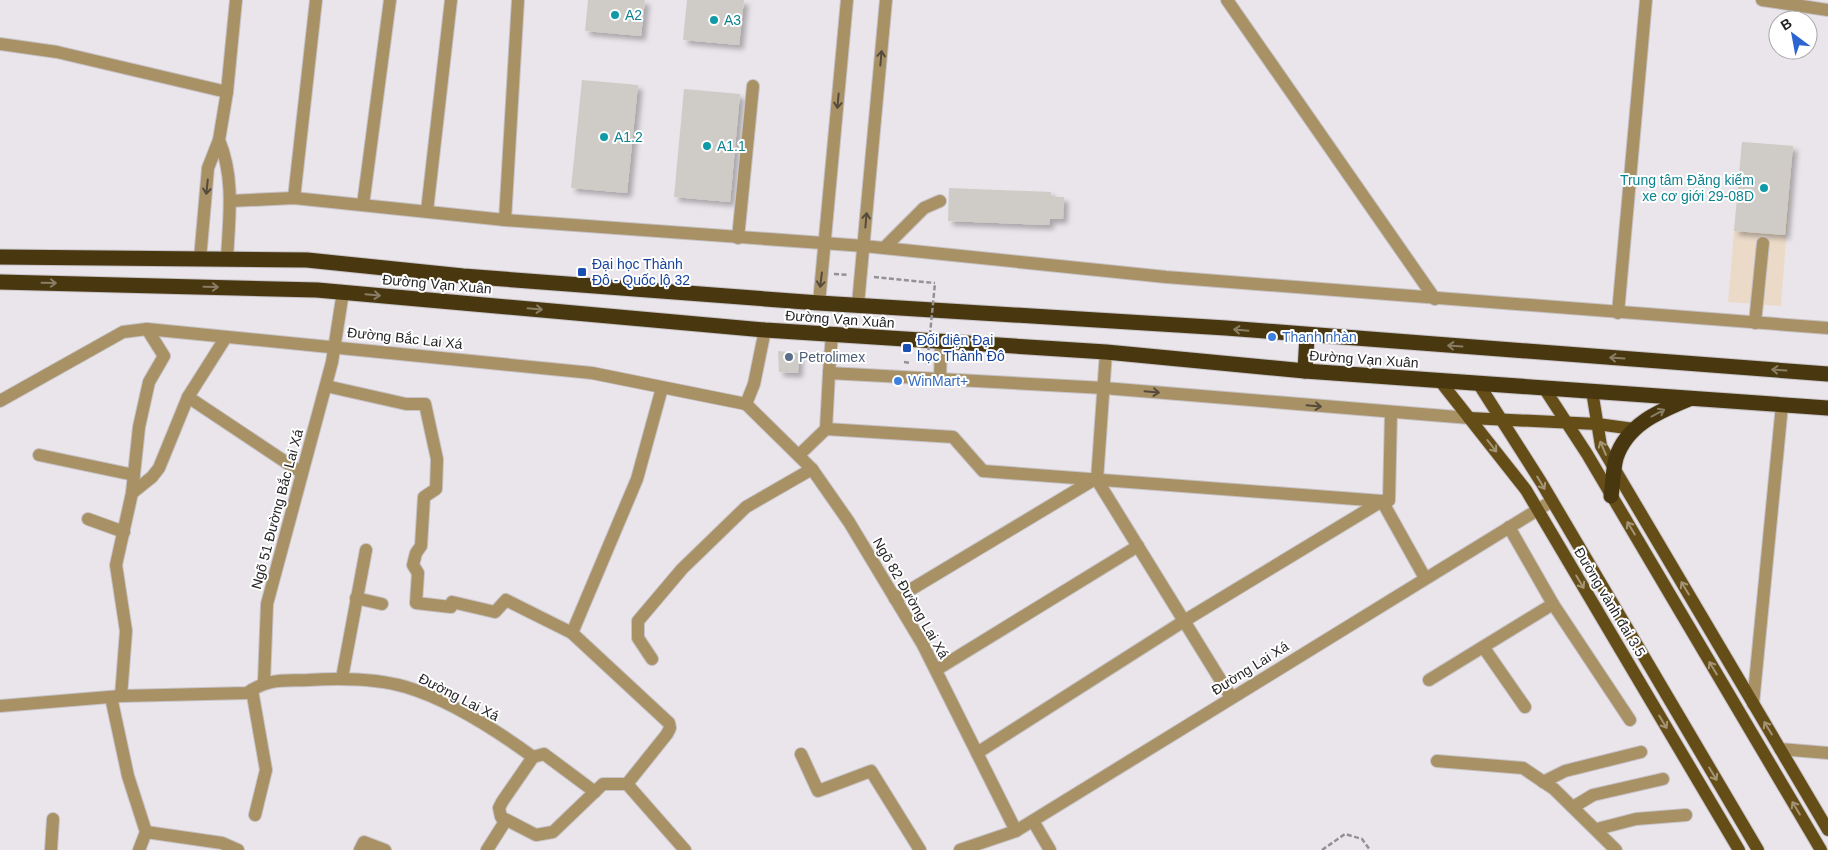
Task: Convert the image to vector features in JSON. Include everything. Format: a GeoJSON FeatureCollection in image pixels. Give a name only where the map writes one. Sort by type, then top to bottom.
{"type":"FeatureCollection","features":[{"type":"Feature","properties":{"kind":"highway","name":"Đường Vạn Xuân"},"geometry":{"type":"LineString","coordinates":[[0,257],[306,260],[463,276],[819,303],[1226,328],[1307,336],[1828,374]]}},
{"type":"Feature","properties":{"kind":"highway","name":"Đường Vạn Xuân"},"geometry":{"type":"LineString","coordinates":[[0,282],[343,292],[765,330],[1106,352],[1304,371],[1828,408]]}},
{"type":"Feature","properties":{"kind":"highway"},"geometry":{"type":"LineString","coordinates":[[1304,371],[1307,336]]}},
{"type":"Feature","properties":{"kind":"highway"},"geometry":{"type":"LineString","coordinates":[[1611,496],[1616,458],[1623,443],[1634,429],[1646,420],[1691,398]]}},
{"type":"Feature","properties":{"kind":"main road","name":"Đường vành đai 3.5"},"geometry":{"type":"LineString","coordinates":[[1440,380],[1526,490],[1739,850]]}},
{"type":"Feature","properties":{"kind":"main road","name":"Đường vành đai 3.5"},"geometry":{"type":"LineString","coordinates":[[1478,383],[1552,501],[1758,850]]}},
{"type":"Feature","properties":{"kind":"main road"},"geometry":{"type":"LineString","coordinates":[[1544,388],[1611,496],[1821,850]]}},
{"type":"Feature","properties":{"kind":"main road"},"geometry":{"type":"LineString","coordinates":[[1592,391],[1601,446],[1828,830]]}},
{"type":"Feature","properties":{"kind":"main road"},"geometry":{"type":"LineString","coordinates":[[1469,418],[1597,424],[1634,429]]}},
{"type":"Feature","properties":{"kind":"street"},"geometry":{"type":"LineString","coordinates":[[200,259],[208,168],[219,140],[227,92],[236,0]]}},
{"type":"Feature","properties":{"kind":"street"},"geometry":{"type":"LineString","coordinates":[[294,198],[316,0]]}},
{"type":"Feature","properties":{"kind":"street"},"geometry":{"type":"LineString","coordinates":[[363,205],[390,0]]}},
{"type":"Feature","properties":{"kind":"street"},"geometry":{"type":"LineString","coordinates":[[427,211],[451,0]]}},
{"type":"Feature","properties":{"kind":"street"},"geometry":{"type":"LineString","coordinates":[[505,220],[518,0]]}},
{"type":"Feature","properties":{"kind":"street"},"geometry":{"type":"LineString","coordinates":[[819,303],[826,245],[847,0]]}},
{"type":"Feature","properties":{"kind":"street"},"geometry":{"type":"LineString","coordinates":[[858,304],[886,0]]}},
{"type":"Feature","properties":{"kind":"street"},"geometry":{"type":"LineString","coordinates":[[1227,0],[1435,299]]}},
{"type":"Feature","properties":{"kind":"street"},"geometry":{"type":"LineString","coordinates":[[1618,313],[1646,0]]}},
{"type":"Feature","properties":{"kind":"street"},"geometry":{"type":"LineString","coordinates":[[1762,0],[1828,10]]}},
{"type":"Feature","properties":{"kind":"street"},"geometry":{"type":"LineString","coordinates":[[0,44],[57,52],[227,92]]}},
{"type":"Feature","properties":{"kind":"street"},"geometry":{"type":"LineString","coordinates":[[738,238],[753,86]]}},
{"type":"Feature","properties":{"kind":"street"},"geometry":{"type":"LineString","coordinates":[[219,140],[226,157],[230,201],[228,259]]}},
{"type":"Feature","properties":{"kind":"street"},"geometry":{"type":"LineString","coordinates":[[230,201],[294,198],[505,220],[826,245],[864,246],[1166,277],[1828,328]]}},
{"type":"Feature","properties":{"kind":"street"},"geometry":{"type":"LineString","coordinates":[[884,248],[924,208],[940,201]]}},
{"type":"Feature","properties":{"kind":"street"},"geometry":{"type":"LineString","coordinates":[[1755,323],[1763,243]]}},
{"type":"Feature","properties":{"kind":"street","name":"Ngõ 51 Đường Bắc Lai Xá"},"geometry":{"type":"LineString","coordinates":[[264,682],[267,604],[336,346],[343,292]]}},
{"type":"Feature","properties":{"kind":"street"},"geometry":{"type":"LineString","coordinates":[[139,850],[146,832],[128,776],[116,697],[126,631],[116,564],[132,493],[139,427],[149,382],[164,356],[146,329]]}},
{"type":"Feature","properties":{"kind":"street","name":"Đường Bắc Lai Xá"},"geometry":{"type":"LineString","coordinates":[[0,401],[122,332],[146,329],[336,346],[592,373],[746,404]]}},
{"type":"Feature","properties":{"kind":"street"},"geometry":{"type":"LineString","coordinates":[[746,404],[754,384],[765,330]]}},
{"type":"Feature","properties":{"kind":"street"},"geometry":{"type":"LineString","coordinates":[[799,456],[826,429],[832,334]]}},
{"type":"Feature","properties":{"kind":"street"},"geometry":{"type":"LineString","coordinates":[[132,493],[152,477],[159,468],[188,397],[226,337]]}},
{"type":"Feature","properties":{"kind":"street"},"geometry":{"type":"LineString","coordinates":[[940,379],[941,342]]}},
{"type":"Feature","properties":{"kind":"street"},"geometry":{"type":"LineString","coordinates":[[1106,352],[1096,480],[1231,697]]}},
{"type":"Feature","properties":{"kind":"street"},"geometry":{"type":"LineString","coordinates":[[829,373],[1104,388],[1469,418]]}},
{"type":"Feature","properties":{"kind":"street"},"geometry":{"type":"LineString","coordinates":[[326,386],[406,404],[425,404],[436,459],[436,489],[424,497],[421,546],[416,553],[413,564],[418,574],[416,603],[452,604],[495,612],[506,600],[572,633],[669,723],[670,728],[667,734],[627,784]]}},
{"type":"Feature","properties":{"kind":"street"},"geometry":{"type":"LineString","coordinates":[[572,633],[637,479],[662,388]]}},
{"type":"Feature","properties":{"kind":"street"},"geometry":{"type":"LineString","coordinates":[[188,397],[302,473]]}},
{"type":"Feature","properties":{"kind":"street","name":"Ngõ 82 Đường Lai Xá"},"geometry":{"type":"LineString","coordinates":[[746,404],[812,469],[849,522],[936,670],[1016,831]]}},
{"type":"Feature","properties":{"kind":"street"},"geometry":{"type":"LineString","coordinates":[[1753,704],[1782,405]]}},
{"type":"Feature","properties":{"kind":"street"},"geometry":{"type":"LineString","coordinates":[[826,429],[954,437],[983,471],[1382,501],[1389,500],[1391,412]]}},
{"type":"Feature","properties":{"kind":"street"},"geometry":{"type":"LineString","coordinates":[[39,454],[134,475]]}},
{"type":"Feature","properties":{"kind":"street"},"geometry":{"type":"LineString","coordinates":[[652,659],[638,638],[638,621],[682,569],[746,507],[812,469]]}},
{"type":"Feature","properties":{"kind":"street"},"geometry":{"type":"LineString","coordinates":[[895,599],[1096,480]]}},
{"type":"Feature","properties":{"kind":"street"},"geometry":{"type":"LineString","coordinates":[[1382,501],[1425,578]]}},
{"type":"Feature","properties":{"kind":"street"},"geometry":{"type":"LineString","coordinates":[[978,753],[1184,621],[1382,501]]}},
{"type":"Feature","properties":{"kind":"street","name":"Đường Lai Xá"},"geometry":{"type":"LineString","coordinates":[[960,850],[986,846],[1033,821],[1231,697],[1552,501]]}},
{"type":"Feature","properties":{"kind":"street"},"geometry":{"type":"LineString","coordinates":[[88,519],[124,532]]}},
{"type":"Feature","properties":{"kind":"street"},"geometry":{"type":"LineString","coordinates":[[1509,527],[1553,604],[1630,720]]}},
{"type":"Feature","properties":{"kind":"street"},"geometry":{"type":"LineString","coordinates":[[936,670],[1138,546]]}},
{"type":"Feature","properties":{"kind":"street"},"geometry":{"type":"LineString","coordinates":[[342,678],[366,550]]}},
{"type":"Feature","properties":{"kind":"street"},"geometry":{"type":"LineString","coordinates":[[356,598],[382,604]]}},
{"type":"Feature","properties":{"kind":"street"},"geometry":{"type":"LineString","coordinates":[[1429,680],[1553,604]]}},
{"type":"Feature","properties":{"kind":"street"},"geometry":{"type":"LineString","coordinates":[[1484,648],[1525,707]]}},
{"type":"Feature","properties":{"kind":"street","name":"Đường Lai Xá"},"geometry":{"type":"LineString","coordinates":[[264,682],[342,678],[406,687],[457,710],[508,739],[532,757]]}},
{"type":"Feature","properties":{"kind":"street"},"geometry":{"type":"LineString","coordinates":[[0,706],[116,697],[247,694],[264,682]]}},
{"type":"Feature","properties":{"kind":"street"},"geometry":{"type":"LineString","coordinates":[[252,690],[266,770],[255,815]]}},
{"type":"Feature","properties":{"kind":"street"},"geometry":{"type":"LineString","coordinates":[[1780,749],[1828,753]]}},
{"type":"Feature","properties":{"kind":"street"},"geometry":{"type":"LineString","coordinates":[[1544,782],[1565,771],[1641,752]]}},
{"type":"Feature","properties":{"kind":"street"},"geometry":{"type":"LineString","coordinates":[[595,792],[544,754],[532,757],[499,808],[501,817],[536,835],[553,832],[595,792],[603,784],[627,784],[685,850]]}},
{"type":"Feature","properties":{"kind":"street"},"geometry":{"type":"LineString","coordinates":[[801,754],[818,790],[871,771],[920,850]]}},
{"type":"Feature","properties":{"kind":"street"},"geometry":{"type":"LineString","coordinates":[[1438,761],[1523,768],[1544,782],[1573,806],[1616,850]]}},
{"type":"Feature","properties":{"kind":"street"},"geometry":{"type":"LineString","coordinates":[[1573,806],[1594,795],[1663,779]]}},
{"type":"Feature","properties":{"kind":"street"},"geometry":{"type":"LineString","coordinates":[[1597,829],[1636,819],[1686,815]]}},
{"type":"Feature","properties":{"kind":"street"},"geometry":{"type":"LineString","coordinates":[[51,850],[53,819]]}},
{"type":"Feature","properties":{"kind":"street"},"geometry":{"type":"LineString","coordinates":[[487,850],[506,820]]}},
{"type":"Feature","properties":{"kind":"street"},"geometry":{"type":"LineString","coordinates":[[1033,821],[1050,850]]}},
{"type":"Feature","properties":{"kind":"street"},"geometry":{"type":"LineString","coordinates":[[146,832],[222,843],[238,850]]}},
{"type":"Feature","properties":{"kind":"street"},"geometry":{"type":"LineString","coordinates":[[360,850],[364,842],[384,850]]}},
{"type":"Feature","properties":{"kind":"path"},"geometry":{"type":"LineString","coordinates":[[909,279],[935,282],[927,365]]}},
{"type":"Feature","properties":{"kind":"path"},"geometry":{"type":"LineString","coordinates":[[1322,850],[1345,834],[1362,839],[1370,850]]}},
{"type":"Feature","properties":{"kind":"shaded area"},"geometry":{"type":"Polygon","coordinates":[[[1742,142],[1793,146],[1781,306],[1728,302],[1742,142]]]}},
{"type":"Feature","properties":{"kind":"building","name":"A2"},"geometry":{"type":"Polygon","coordinates":[[[588,0],[645,0],[641,36],[585,31],[588,0]]]}},
{"type":"Feature","properties":{"kind":"building","name":"A3"},"geometry":{"type":"Polygon","coordinates":[[[687,0],[744,0],[739,45],[683,40],[687,0]]]}},
{"type":"Feature","properties":{"kind":"building","name":"A1.2"},"geometry":{"type":"Polygon","coordinates":[[[582,80],[638,85],[627,193],[571,188],[582,80]]]}},
{"type":"Feature","properties":{"kind":"building","name":"A1.1"},"geometry":{"type":"Polygon","coordinates":[[[684,89],[740,94],[730,202],[674,197],[684,89]]]}},
{"type":"Feature","properties":{"kind":"building","name":"Trung tâm Đăng kiểm xe cơ giới 29-08D"},"geometry":{"type":"Polygon","coordinates":[[[1742,142],[1793,146],[1785,235],[1734,231],[1742,142]]]}},
{"type":"Feature","properties":{"kind":"building"},"geometry":{"type":"Polygon","coordinates":[[[949,188],[1051,192],[1051,197],[1064,197],[1063,219],[1050,219],[1049,225],[948,221],[949,188]]]}},
{"type":"Feature","properties":{"kind":"building"},"geometry":{"type":"Polygon","coordinates":[[[778,351],[799,353],[798,373],[779,372],[778,351]]]}},
{"type":"Feature","properties":{"kind":"place","name":"A2"},"geometry":{"type":"Point","coordinates":[615,15]}},
{"type":"Feature","properties":{"kind":"place","name":"A3"},"geometry":{"type":"Point","coordinates":[714,20]}},
{"type":"Feature","properties":{"kind":"place","name":"A1.2"},"geometry":{"type":"Point","coordinates":[604,137]}},
{"type":"Feature","properties":{"kind":"place","name":"A1.1"},"geometry":{"type":"Point","coordinates":[707,146]}},
{"type":"Feature","properties":{"kind":"place","name":"Trung tâm Đăng kiểm xe cơ giới 29-08D"},"geometry":{"type":"Point","coordinates":[1764,188]}},
{"type":"Feature","properties":{"kind":"place","name":"Đại học Thành Đô - Quốc lộ 32"},"geometry":{"type":"Point","coordinates":[582,272]}},
{"type":"Feature","properties":{"kind":"place","name":"Thanh nhàn"},"geometry":{"type":"Point","coordinates":[1272,337]}},
{"type":"Feature","properties":{"kind":"place","name":"Đối diện Đại học Thành Đô"},"geometry":{"type":"Point","coordinates":[907,348]}},
{"type":"Feature","properties":{"kind":"place","name":"Petrolimex"},"geometry":{"type":"Point","coordinates":[789,357]}},
{"type":"Feature","properties":{"kind":"place","name":"WinMart+"},"geometry":{"type":"Point","coordinates":[898,381]}}]}
